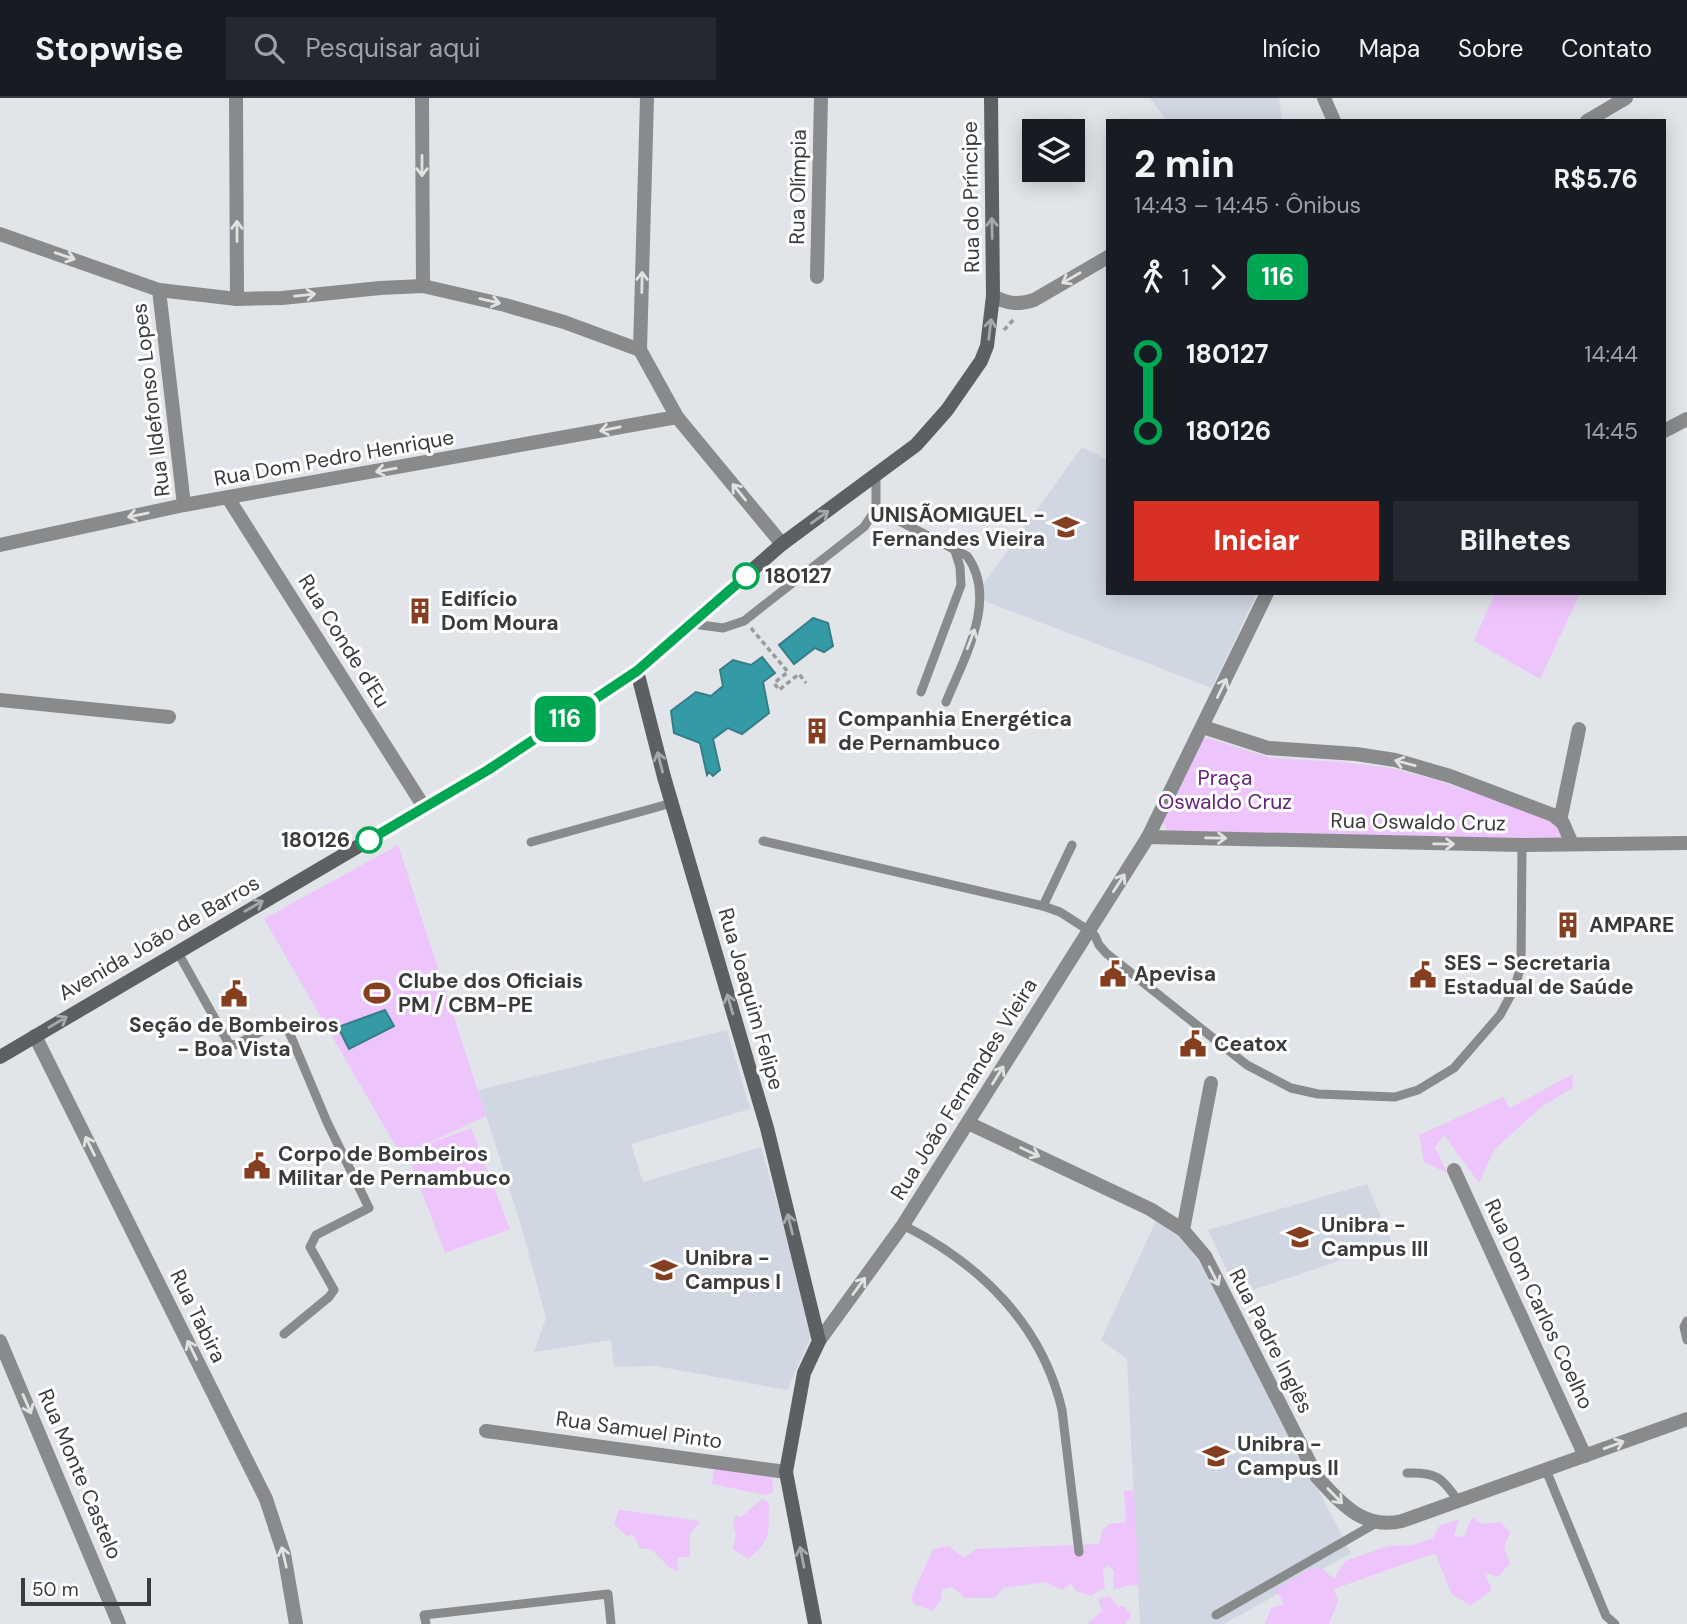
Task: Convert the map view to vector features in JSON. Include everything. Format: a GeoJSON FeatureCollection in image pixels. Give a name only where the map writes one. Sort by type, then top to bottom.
{"type":"FeatureCollection","features":[{"type":"Feature","properties":{"kind":"main road","name":"Rua do Príncipe"},"geometry":{"type":"LineString","coordinates":[[991,98],[993,296]]}},
{"type":"Feature","properties":{"kind":"main road","name":"Avenida João de Barros"},"geometry":{"type":"LineString","coordinates":[[0,1057],[488,770],[637,671],[782,544],[916,445],[947,410],[981,361],[990,330],[993,296]]}},
{"type":"Feature","properties":{"kind":"main road","name":"Rua Joaquim Felipe"},"geometry":{"type":"LineString","coordinates":[[637,671],[672,803],[767,1128],[819,1341]]}},
{"type":"Feature","properties":{"kind":"main road","name":"Rua João Fernandes Vieira"},"geometry":{"type":"LineString","coordinates":[[815,1624],[786,1472],[804,1373],[819,1341]]}},
{"type":"Feature","properties":{"kind":"street"},"geometry":{"type":"LineString","coordinates":[[236,98],[237,299]]}},
{"type":"Feature","properties":{"kind":"street"},"geometry":{"type":"LineString","coordinates":[[422,98],[423,286]]}},
{"type":"Feature","properties":{"kind":"street"},"geometry":{"type":"LineString","coordinates":[[647,98],[640,350],[677,417],[782,544]]}},
{"type":"Feature","properties":{"kind":"street","name":"Rua Olímpia"},"geometry":{"type":"LineString","coordinates":[[817,277],[821,98]]}},
{"type":"Feature","properties":{"kind":"street"},"geometry":{"type":"LineString","coordinates":[[1324,98],[1333,119]]}},
{"type":"Feature","properties":{"kind":"street"},"geometry":{"type":"LineString","coordinates":[[1590,119],[1626,98]]}},
{"type":"Feature","properties":{"kind":"street"},"geometry":{"type":"LineString","coordinates":[[0,234],[159,290],[237,299],[282,298],[423,286],[529,312],[640,350]]}},
{"type":"Feature","properties":{"kind":"street"},"geometry":{"type":"LineString","coordinates":[[993,296],[1010,304],[1034,300],[1106,258]]}},
{"type":"Feature","properties":{"kind":"street","name":"Rua Ildefonso Lopes"},"geometry":{"type":"LineString","coordinates":[[159,290],[184,505]]}},
{"type":"Feature","properties":{"kind":"street","name":"Rua Dom Pedro Henrique"},"geometry":{"type":"LineString","coordinates":[[0,545],[184,505],[677,417]]}},
{"type":"Feature","properties":{"kind":"street"},"geometry":{"type":"LineString","coordinates":[[1666,430],[1687,419]]}},
{"type":"Feature","properties":{"kind":"street","name":"Rua Conde d'Eu"},"geometry":{"type":"LineString","coordinates":[[228,498],[424,807]]}},
{"type":"Feature","properties":{"kind":"street","name":"Rua João Fernandes Vieira"},"geometry":{"type":"LineString","coordinates":[[819,1341],[903,1225],[1148,837],[1266,595]]}},
{"type":"Feature","properties":{"kind":"street"},"geometry":{"type":"LineString","coordinates":[[0,700],[169,717]]}},
{"type":"Feature","properties":{"kind":"street"},"geometry":{"type":"LineString","coordinates":[[1203,727],[1268,748],[1356,754],[1395,760],[1450,776],[1543,811],[1560,821],[1572,844]]}},
{"type":"Feature","properties":{"kind":"street"},"geometry":{"type":"LineString","coordinates":[[1560,821],[1579,729]]}},
{"type":"Feature","properties":{"kind":"street","name":"Rua Oswaldo Cruz"},"geometry":{"type":"LineString","coordinates":[[1148,837],[1522,845],[1687,843]]}},
{"type":"Feature","properties":{"kind":"street","name":"Rua Tabira"},"geometry":{"type":"LineString","coordinates":[[35,1035],[266,1499],[284,1554],[296,1624]]}},
{"type":"Feature","properties":{"kind":"street"},"geometry":{"type":"LineString","coordinates":[[1183,1230],[1211,1083]]}},
{"type":"Feature","properties":{"kind":"street","name":"Rua Padre Inglês"},"geometry":{"type":"LineString","coordinates":[[968,1123],[1150,1209],[1183,1230],[1205,1256],[1317,1477],[1342,1503],[1376,1523]]}},
{"type":"Feature","properties":{"kind":"street","name":"Rua Dom Carlos Coelho"},"geometry":{"type":"LineString","coordinates":[[1454,1170],[1585,1456]]}},
{"type":"Feature","properties":{"kind":"street","name":"Rua Monte Castelo"},"geometry":{"type":"LineString","coordinates":[[0,1341],[119,1624]]}},
{"type":"Feature","properties":{"kind":"street"},"geometry":{"type":"LineString","coordinates":[[1376,1523],[1402,1521],[1687,1419]]}},
{"type":"Feature","properties":{"kind":"street","name":"Rua Samuel Pinto"},"geometry":{"type":"LineString","coordinates":[[486,1431],[786,1472]]}},
{"type":"Feature","properties":{"kind":"lane"},"geometry":{"type":"LineString","coordinates":[[693,624],[723,628],[744,621],[864,527],[876,509],[876,477]]}},
{"type":"Feature","properties":{"kind":"lane"},"geometry":{"type":"LineString","coordinates":[[876,509],[967,556],[974,565],[980,605],[976,626],[946,702]]}},
{"type":"Feature","properties":{"kind":"lane"},"geometry":{"type":"LineString","coordinates":[[921,692],[961,585],[960,567],[955,551]]}},
{"type":"Feature","properties":{"kind":"lane"},"geometry":{"type":"LineString","coordinates":[[531,842],[672,803]]}},
{"type":"Feature","properties":{"kind":"lane"},"geometry":{"type":"LineString","coordinates":[[764,841],[1060,912],[1095,936],[1106,953],[1247,1065],[1267,1077],[1291,1088],[1318,1094],[1395,1097],[1418,1090],[1454,1068],[1500,1015],[1515,987],[1521,965],[1522,845]]}},
{"type":"Feature","properties":{"kind":"lane"},"geometry":{"type":"LineString","coordinates":[[1043,906],[1072,845]]}},
{"type":"Feature","properties":{"kind":"lane"},"geometry":{"type":"LineString","coordinates":[[177,951],[229,1044],[235,1045],[274,1025],[283,1026],[290,1034],[327,1122],[369,1208],[316,1235],[310,1247],[334,1290],[284,1334]]}},
{"type":"Feature","properties":{"kind":"lane"},"geometry":{"type":"LineString","coordinates":[[903,1225],[974,1269],[1023,1321],[1038,1347],[1059,1394],[1079,1552]]}},
{"type":"Feature","properties":{"kind":"lane"},"geometry":{"type":"LineString","coordinates":[[1687,1321],[1684,1326],[1687,1340]]}},
{"type":"Feature","properties":{"kind":"lane"},"geometry":{"type":"LineString","coordinates":[[1546,1470],[1606,1616],[1615,1624]]}},
{"type":"Feature","properties":{"kind":"lane"},"geometry":{"type":"LineString","coordinates":[[1407,1473],[1428,1472],[1445,1482],[1458,1501]]}},
{"type":"Feature","properties":{"kind":"lane"},"geometry":{"type":"LineString","coordinates":[[1216,1615],[1376,1523]]}},
{"type":"Feature","properties":{"kind":"lane"},"geometry":{"type":"LineString","coordinates":[[426,1624],[424,1615],[608,1594],[611,1624]]}},
{"type":"Feature","properties":{"kind":"path"},"geometry":{"type":"LineString","coordinates":[[744,621],[788,672],[774,683],[779,690],[799,674],[806,683]]}},
{"type":"Feature","properties":{"kind":"shaded area"},"geometry":{"type":"Polygon","coordinates":[[[1150,98],[1279,98],[1282,119],[1166,119],[1150,98]]]}},
{"type":"Feature","properties":{"kind":"shaded area","name":"UNISÃOMIGUEL - Fernandes Vieira"},"geometry":{"type":"Polygon","coordinates":[[[1082,447],[1106,459],[1106,595],[1256,595],[1212,688],[974,597],[1082,447]]]}},
{"type":"Feature","properties":{"kind":"shaded area","name":"Unibra - Campus I"},"geometry":{"type":"Polygon","coordinates":[[[727,1030],[750,1109],[631,1144],[643,1182],[761,1147],[812,1325],[812,1335],[787,1390],[656,1366],[614,1367],[611,1340],[534,1352],[546,1318],[520,1222],[478,1090],[727,1030]]]}},
{"type":"Feature","properties":{"kind":"shaded area","name":"Unibra - Campus III"},"geometry":{"type":"Polygon","coordinates":[[[1367,1184],[1392,1243],[1238,1295],[1208,1230],[1367,1184]]]}},
{"type":"Feature","properties":{"kind":"shaded area","name":"Unibra - Campus II"},"geometry":{"type":"Polygon","coordinates":[[[1156,1221],[1180,1235],[1203,1268],[1351,1553],[1224,1624],[1140,1624],[1127,1359],[1101,1340],[1156,1221]]]}},
{"type":"Feature","properties":{"kind":"green space"},"geometry":{"type":"Polygon","coordinates":[[[1494,595],[1579,595],[1540,679],[1474,641],[1494,595]]]}},
{"type":"Feature","properties":{"kind":"green space","name":"Praça Oswaldo Cruz"},"geometry":{"type":"Polygon","coordinates":[[[1208,738],[1271,758],[1391,768],[1433,779],[1554,820],[1563,836],[1559,840],[1168,831],[1162,821],[1202,739],[1208,738]]]}},
{"type":"Feature","properties":{"kind":"green space","name":"Clube dos Oficiais PM / CBM-PE"},"geometry":{"type":"Polygon","coordinates":[[[398,845],[486,1116],[420,1147],[471,1128],[510,1229],[445,1253],[407,1153],[401,1155],[264,919],[398,845]]]}},
{"type":"Feature","properties":{"kind":"green space"},"geometry":{"type":"Polygon","coordinates":[[[1573,1074],[1572,1088],[1540,1108],[1494,1150],[1479,1183],[1444,1135],[1435,1147],[1447,1173],[1424,1162],[1419,1135],[1503,1097],[1510,1108],[1573,1074]]]}},
{"type":"Feature","properties":{"kind":"green space"},"geometry":{"type":"Polygon","coordinates":[[[721,1468],[772,1474],[773,1492],[765,1495],[712,1484],[714,1470],[721,1468]]]}},
{"type":"Feature","properties":{"kind":"green space"},"geometry":{"type":"Polygon","coordinates":[[[1134,1490],[1139,1585],[1113,1590],[1114,1571],[1107,1565],[1103,1570],[1105,1588],[1091,1596],[1076,1591],[1071,1583],[1062,1590],[1045,1582],[1003,1588],[995,1598],[965,1598],[952,1587],[942,1589],[941,1599],[933,1611],[914,1604],[911,1598],[933,1549],[949,1546],[964,1558],[976,1549],[1099,1544],[1102,1531],[1109,1524],[1126,1522],[1124,1491],[1134,1490]]]}},
{"type":"Feature","properties":{"kind":"green space"},"geometry":{"type":"Polygon","coordinates":[[[762,1499],[769,1503],[768,1535],[762,1546],[748,1559],[733,1549],[736,1534],[733,1523],[735,1516],[741,1517],[762,1499]]]}},
{"type":"Feature","properties":{"kind":"green space"},"geometry":{"type":"Polygon","coordinates":[[[619,1510],[699,1522],[690,1534],[690,1557],[677,1557],[678,1571],[670,1568],[651,1549],[641,1549],[633,1535],[627,1536],[614,1524],[619,1510]]]}},
{"type":"Feature","properties":{"kind":"green space"},"geometry":{"type":"Polygon","coordinates":[[[1472,1517],[1482,1524],[1501,1522],[1510,1533],[1504,1547],[1510,1563],[1498,1577],[1484,1572],[1492,1590],[1471,1605],[1452,1595],[1435,1553],[1334,1589],[1338,1601],[1329,1624],[1265,1624],[1271,1608],[1284,1604],[1276,1589],[1311,1568],[1321,1568],[1334,1579],[1345,1561],[1388,1546],[1412,1545],[1433,1538],[1440,1525],[1459,1520],[1454,1536],[1464,1537],[1472,1517]]]}},
{"type":"Feature","properties":{"kind":"green space"},"geometry":{"type":"Polygon","coordinates":[[[1109,1596],[1118,1607],[1124,1606],[1131,1615],[1126,1624],[1087,1624],[1102,1611],[1098,1599],[1109,1596]]]}},
{"type":"Feature","properties":{"kind":"water"},"geometry":{"type":"Polygon","coordinates":[[[813,618],[828,623],[833,646],[824,652],[815,648],[794,664],[779,645],[813,618]]]}},
{"type":"Feature","properties":{"kind":"water"},"geometry":{"type":"Polygon","coordinates":[[[762,657],[775,673],[763,682],[769,713],[742,734],[728,728],[713,739],[720,770],[713,776],[709,772],[707,775],[700,743],[674,733],[671,711],[696,692],[711,696],[723,686],[720,670],[733,660],[751,665],[762,657]]]}},
{"type":"Feature","properties":{"kind":"water"},"geometry":{"type":"Polygon","coordinates":[[[385,1010],[394,1026],[349,1049],[338,1027],[385,1010]]]}},
{"type":"Feature","properties":{"kind":"bus line","name":"116"},"geometry":{"type":"LineString","coordinates":[[369,840],[488,770],[637,671],[746,576]]}},
{"type":"Feature","properties":{"kind":"place","name":"UNISÃOMIGUEL - Fernandes Vieira"},"geometry":{"type":"Point","coordinates":[1066,527]}},
{"type":"Feature","properties":{"kind":"place","name":"180127"},"geometry":{"type":"Point","coordinates":[746,576]}},
{"type":"Feature","properties":{"kind":"place","name":"Edifício Dom Moura"},"geometry":{"type":"Point","coordinates":[420,611]}},
{"type":"Feature","properties":{"kind":"place","name":"Companhia Energética de Pernambuco"},"geometry":{"type":"Point","coordinates":[817,731]}},
{"type":"Feature","properties":{"kind":"place","name":"180126"},"geometry":{"type":"Point","coordinates":[369,840]}},
{"type":"Feature","properties":{"kind":"place","name":"AMPARE"},"geometry":{"type":"Point","coordinates":[1568,925]}},
{"type":"Feature","properties":{"kind":"place","name":"Apevisa"},"geometry":{"type":"Point","coordinates":[1113,974]}},
{"type":"Feature","properties":{"kind":"place","name":"SES - Secretaria Estadual de Saúde"},"geometry":{"type":"Point","coordinates":[1423,975]}},
{"type":"Feature","properties":{"kind":"place","name":"Clube dos Oficiais PM / CBM-PE"},"geometry":{"type":"Point","coordinates":[377,993]}},
{"type":"Feature","properties":{"kind":"place","name":"Seção de Bombeiros - Boa Vista"},"geometry":{"type":"Point","coordinates":[234,994]}},
{"type":"Feature","properties":{"kind":"place","name":"Ceatox"},"geometry":{"type":"Point","coordinates":[1193,1044]}},
{"type":"Feature","properties":{"kind":"place","name":"Corpo de Bombeiros Militar de Pernambuco"},"geometry":{"type":"Point","coordinates":[257,1166]}},
{"type":"Feature","properties":{"kind":"place","name":"Unibra - Campus III"},"geometry":{"type":"Point","coordinates":[1300,1237]}},
{"type":"Feature","properties":{"kind":"place","name":"Unibra - Campus I"},"geometry":{"type":"Point","coordinates":[664,1270]}},
{"type":"Feature","properties":{"kind":"place","name":"Unibra - Campus II"},"geometry":{"type":"Point","coordinates":[1216,1456]}}]}
